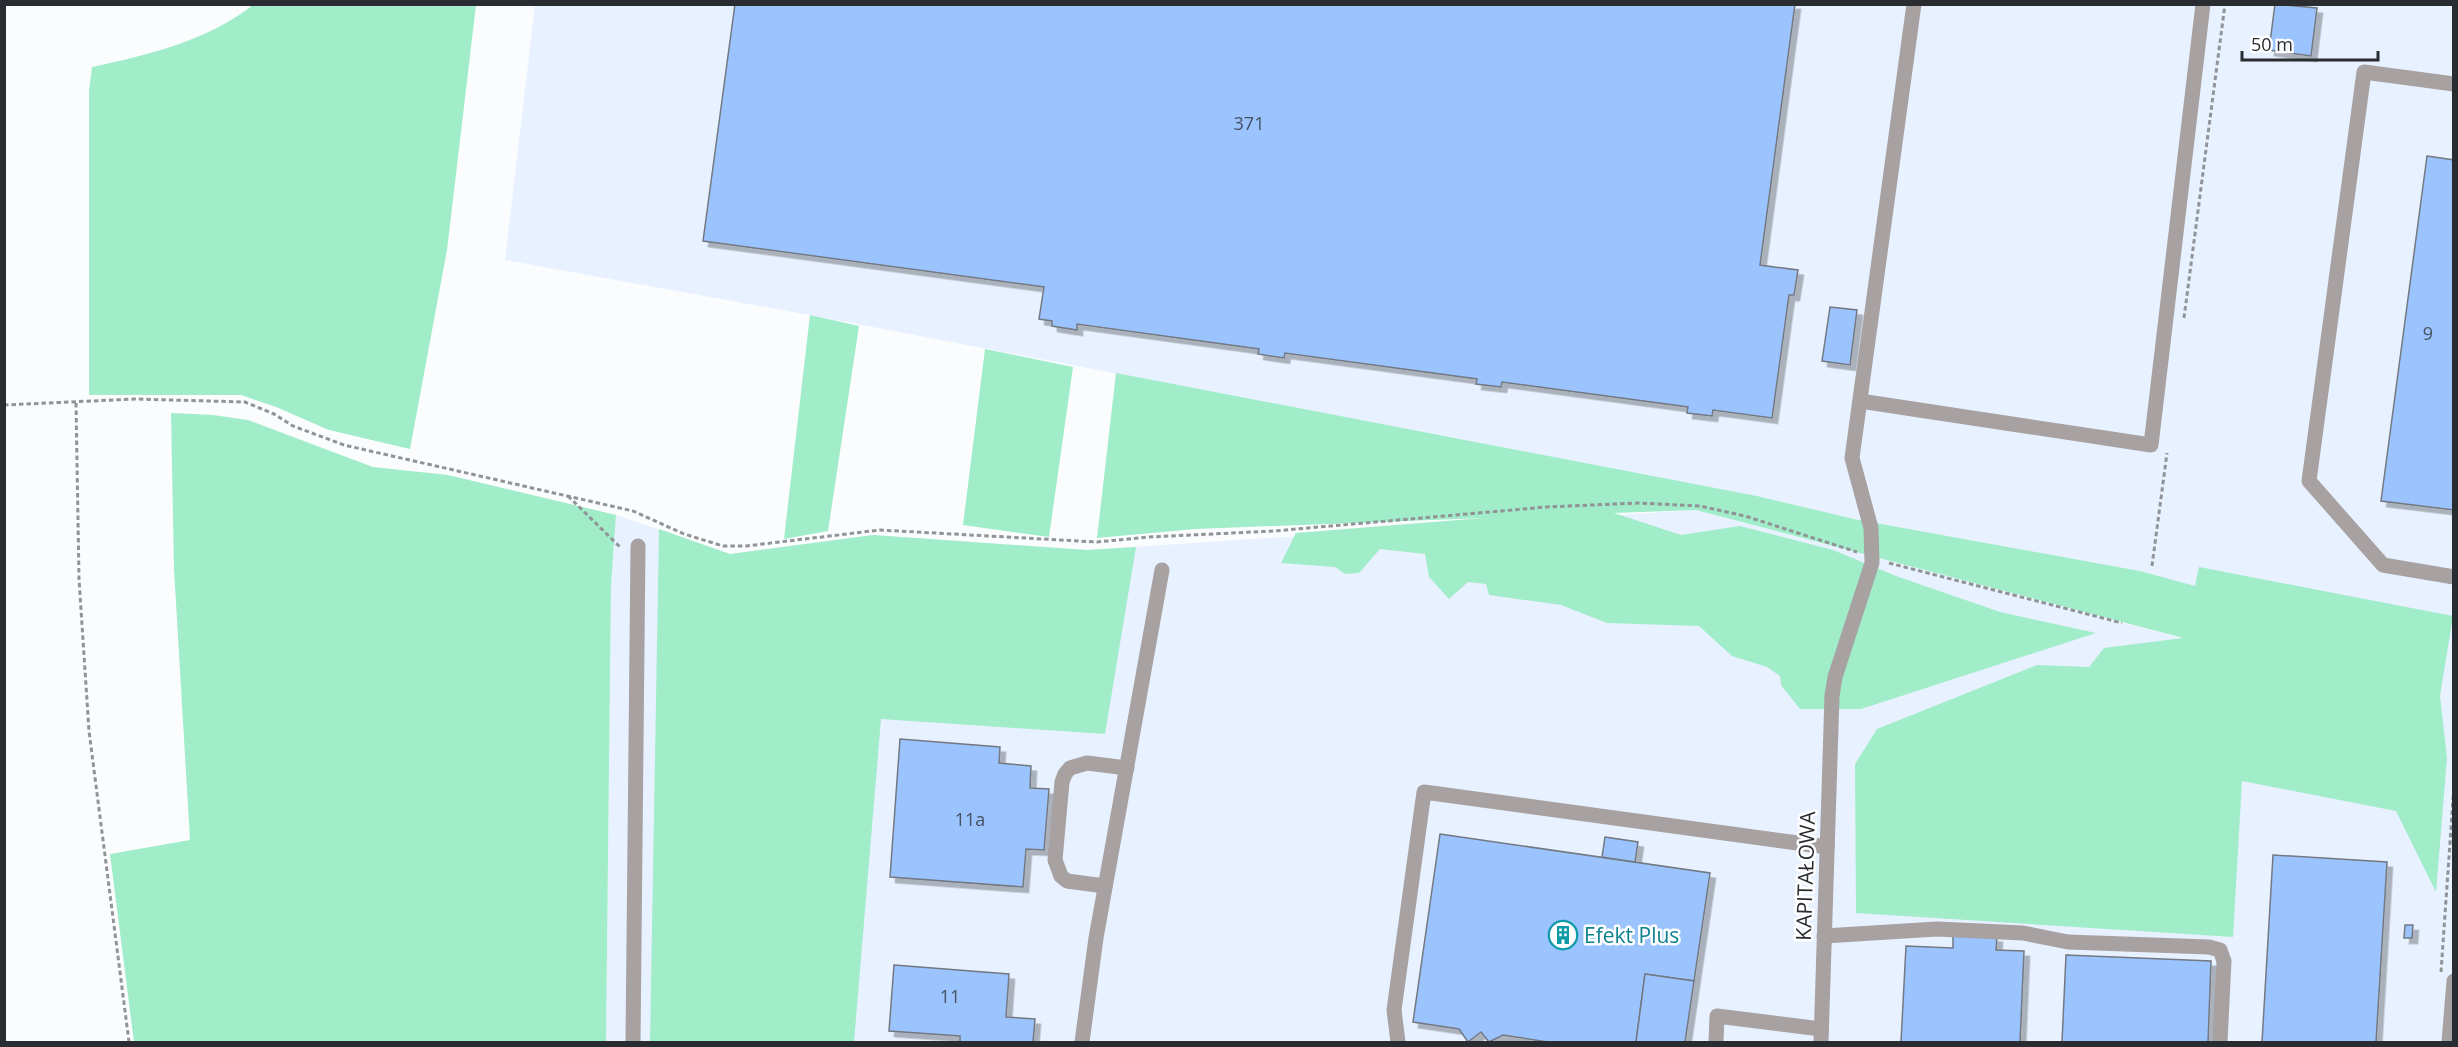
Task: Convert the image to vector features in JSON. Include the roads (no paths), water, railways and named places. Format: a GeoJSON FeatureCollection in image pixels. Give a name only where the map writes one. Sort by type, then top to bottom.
{"type":"FeatureCollection","features":[{"type":"Feature","properties":{"kind":"street"},"geometry":{"type":"LineString","coordinates":[[1914,4],[1860,401],[2151,446],[2203,4]]}},
{"type":"Feature","properties":{"kind":"street"},"geometry":{"type":"LineString","coordinates":[[2454,84],[2364,72],[2308,481],[2383,565],[2454,577]]}},
{"type":"Feature","properties":{"kind":"street","name":"KAPITAŁOWA"},"geometry":{"type":"LineString","coordinates":[[1821,1036],[1835,677],[1872,560],[1871,528],[1852,458],[1860,401]]}},
{"type":"Feature","properties":{"kind":"street"},"geometry":{"type":"LineString","coordinates":[[633,1042],[638,551]]}},
{"type":"Feature","properties":{"kind":"street"},"geometry":{"type":"LineString","coordinates":[[1082,1042],[1105,885],[1162,570]]}},
{"type":"Feature","properties":{"kind":"street"},"geometry":{"type":"LineString","coordinates":[[1105,885],[1067,881],[1057,869],[1062,782],[1070,768],[1078,764],[1126,768]]}},
{"type":"Feature","properties":{"kind":"street"},"geometry":{"type":"LineString","coordinates":[[1398,1042],[1394,1010],[1424,792],[1827,847]]}},
{"type":"Feature","properties":{"kind":"street"},"geometry":{"type":"LineString","coordinates":[[1824,936],[1937,929],[2023,933],[2068,942],[2209,947],[2220,950],[2224,961],[2220,1042]]}},
{"type":"Feature","properties":{"kind":"street"},"geometry":{"type":"LineString","coordinates":[[2447,978],[2449,1042]]}},
{"type":"Feature","properties":{"kind":"street"},"geometry":{"type":"LineString","coordinates":[[1716,1042],[1717,1016],[1821,1036]]}},
{"type":"Feature","properties":{"kind":"place","name":"Efekt Plus"},"geometry":{"type":"Point","coordinates":[1563,935]}}]}
